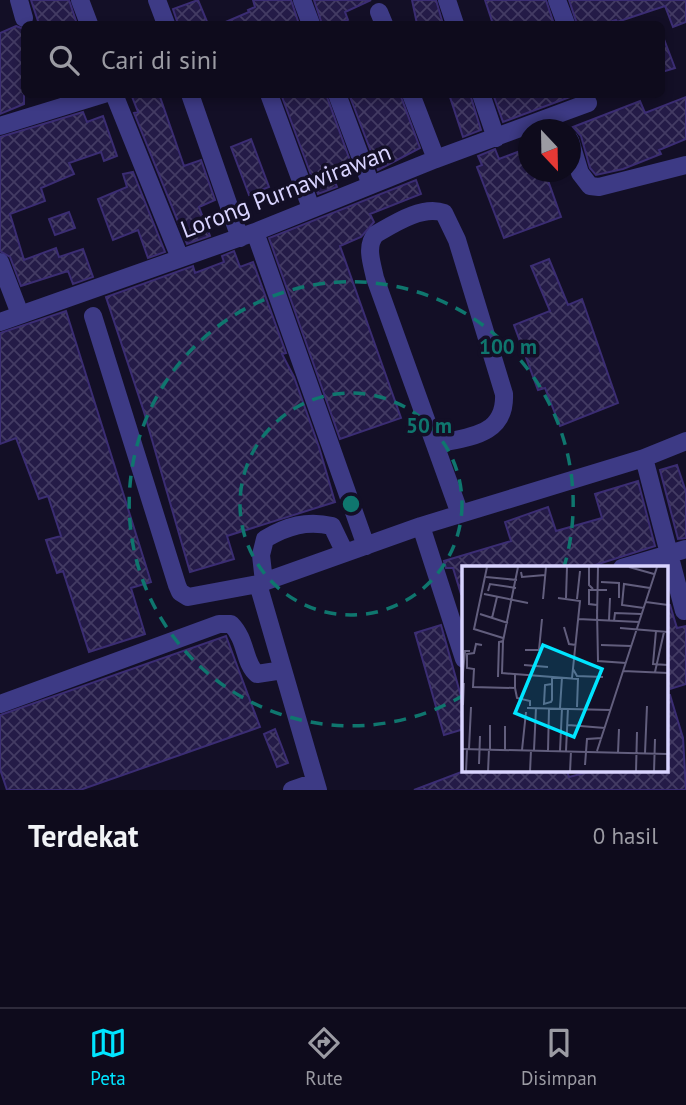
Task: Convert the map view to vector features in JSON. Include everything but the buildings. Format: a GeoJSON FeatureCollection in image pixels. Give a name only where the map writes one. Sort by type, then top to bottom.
{"type":"FeatureCollection","features":[{"type":"Feature","properties":{"kind":"street"},"geometry":{"type":"LineString","coordinates":[[80,0],[88,21]]}},
{"type":"Feature","properties":{"kind":"street"},"geometry":{"type":"LineString","coordinates":[[157,0],[165,21]]}},
{"type":"Feature","properties":{"kind":"street"},"geometry":{"type":"LineString","coordinates":[[302,0],[310,21]]}},
{"type":"Feature","properties":{"kind":"street"},"geometry":{"type":"LineString","coordinates":[[447,0],[455,21]]}},
{"type":"Feature","properties":{"kind":"street"},"geometry":{"type":"LineString","coordinates":[[557,0],[565,21]]}},
{"type":"Feature","properties":{"kind":"street"},"geometry":{"type":"LineString","coordinates":[[0,126],[91,98]]}},
{"type":"Feature","properties":{"kind":"street"},"geometry":{"type":"LineString","coordinates":[[116,98],[180,258]]}},
{"type":"Feature","properties":{"kind":"street"},"geometry":{"type":"LineString","coordinates":[[192,98],[313,394],[366,546]]}},
{"type":"Feature","properties":{"kind":"street"},"geometry":{"type":"LineString","coordinates":[[270,98],[311,208]]}},
{"type":"Feature","properties":{"kind":"street"},"geometry":{"type":"LineString","coordinates":[[338,98],[371,185]]}},
{"type":"Feature","properties":{"kind":"street"},"geometry":{"type":"LineString","coordinates":[[413,98],[436,159]]}},
{"type":"Feature","properties":{"kind":"street"},"geometry":{"type":"LineString","coordinates":[[482,98],[496,138]]}},
{"type":"Feature","properties":{"kind":"street","name":"Lorong Purnawirawan"},"geometry":{"type":"LineString","coordinates":[[0,322],[247,235],[436,159],[588,103]]}},
{"type":"Feature","properties":{"kind":"street"},"geometry":{"type":"LineString","coordinates":[[581,174],[590,186],[599,187],[686,165]]}},
{"type":"Feature","properties":{"kind":"street"},"geometry":{"type":"LineString","coordinates":[[436,444],[489,428],[503,415],[504,394],[457,240],[443,213],[426,210],[376,234],[371,239],[370,254],[375,278],[460,514]]}},
{"type":"Feature","properties":{"kind":"street"},"geometry":{"type":"LineString","coordinates":[[0,262],[20,314]]}},
{"type":"Feature","properties":{"kind":"street"},"geometry":{"type":"LineString","coordinates":[[93,316],[180,592],[196,597],[261,583],[421,526],[644,458],[686,441]]}},
{"type":"Feature","properties":{"kind":"street"},"geometry":{"type":"LineString","coordinates":[[644,458],[678,552],[684,611]]}},
{"type":"Feature","properties":{"kind":"street"},"geometry":{"type":"LineString","coordinates":[[292,790],[317,786],[261,583],[261,555],[265,539],[284,528],[306,523],[332,526],[345,553]]}},
{"type":"Feature","properties":{"kind":"street"},"geometry":{"type":"LineString","coordinates":[[421,526],[462,653]]}},
{"type":"Feature","properties":{"kind":"street"},"geometry":{"type":"LineString","coordinates":[[629,566],[678,552]]}},
{"type":"Feature","properties":{"kind":"street"},"geometry":{"type":"LineString","coordinates":[[0,704],[219,624],[231,624],[242,636],[251,669],[257,674],[283,670]]}}]}
